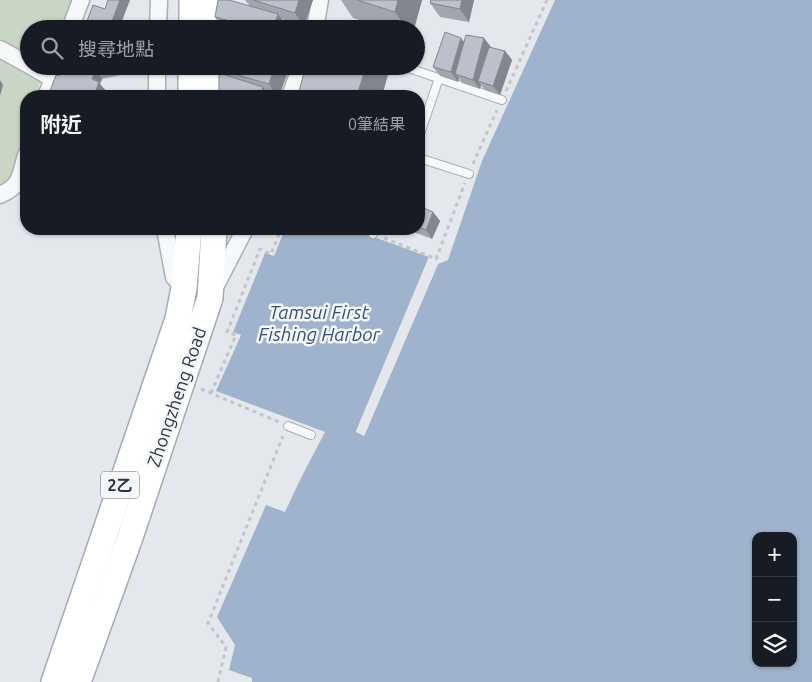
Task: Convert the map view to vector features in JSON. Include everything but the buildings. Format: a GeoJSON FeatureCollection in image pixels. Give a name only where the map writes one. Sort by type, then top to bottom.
{"type":"FeatureCollection","features":[{"type":"Feature","properties":{"kind":"main road"},"geometry":{"type":"LineString","coordinates":[[192,0],[192,20]]}},
{"type":"Feature","properties":{"kind":"main road"},"geometry":{"type":"LineString","coordinates":[[216,0],[216,20]]}},
{"type":"Feature","properties":{"kind":"main road"},"geometry":{"type":"LineString","coordinates":[[191,75],[191,90]]}},
{"type":"Feature","properties":{"kind":"main road"},"geometry":{"type":"LineString","coordinates":[[215,90],[216,75]]}},
{"type":"Feature","properties":{"kind":"main road","name":"2乙"},"geometry":{"type":"LineString","coordinates":[[184,288],[188,235]]}},
{"type":"Feature","properties":{"kind":"main road","name":"2乙"},"geometry":{"type":"LineString","coordinates":[[210,298],[214,235]]}},
{"type":"Feature","properties":{"kind":"main road","name":"Zhongzheng Road"},"geometry":{"type":"LineString","coordinates":[[54,682],[178,319],[184,288]]}},
{"type":"Feature","properties":{"kind":"main road","name":"Zhongzheng Road"},"geometry":{"type":"LineString","coordinates":[[78,682],[188,383],[210,298]]}},
{"type":"Feature","properties":{"kind":"street"},"geometry":{"type":"LineString","coordinates":[[73,20],[81,0]]}},
{"type":"Feature","properties":{"kind":"street"},"geometry":{"type":"LineString","coordinates":[[158,20],[159,0]]}},
{"type":"Feature","properties":{"kind":"street"},"geometry":{"type":"LineString","coordinates":[[317,20],[320,0]]}},
{"type":"Feature","properties":{"kind":"street"},"geometry":{"type":"LineString","coordinates":[[0,49],[20,60]]}},
{"type":"Feature","properties":{"kind":"street"},"geometry":{"type":"LineString","coordinates":[[48,90],[54,75]]}},
{"type":"Feature","properties":{"kind":"street"},"geometry":{"type":"LineString","coordinates":[[157,75],[157,90]]}},
{"type":"Feature","properties":{"kind":"street"},"geometry":{"type":"LineString","coordinates":[[292,90],[298,75]]}},
{"type":"Feature","properties":{"kind":"street"},"geometry":{"type":"LineString","coordinates":[[0,195],[13,189],[18,183],[20,176]]}},
{"type":"Feature","properties":{"kind":"street"},"geometry":{"type":"LineString","coordinates":[[166,235],[174,277],[184,288],[210,298]]}},
{"type":"Feature","properties":{"kind":"street","name":"Zhongzheng Road"},"geometry":{"type":"LineString","coordinates":[[210,298],[242,235]]}},
{"type":"Feature","properties":{"kind":"lane"},"geometry":{"type":"LineString","coordinates":[[425,73],[502,100]]}},
{"type":"Feature","properties":{"kind":"lane"},"geometry":{"type":"LineString","coordinates":[[425,119],[439,78]]}},
{"type":"Feature","properties":{"kind":"lane"},"geometry":{"type":"LineString","coordinates":[[425,160],[469,174]]}},
{"type":"Feature","properties":{"kind":"lane"},"geometry":{"type":"LineString","coordinates":[[288,426],[311,435]]}},
{"type":"Feature","properties":{"kind":"path"},"geometry":{"type":"LineString","coordinates":[[383,235],[436,259],[469,174],[547,0]]}},
{"type":"Feature","properties":{"kind":"path"},"geometry":{"type":"LineString","coordinates":[[211,393],[236,335],[227,332],[260,250],[271,254],[279,235]]}},
{"type":"Feature","properties":{"kind":"path"},"geometry":{"type":"LineString","coordinates":[[188,383],[288,426],[208,623],[226,648],[218,682]]}},
{"type":"Feature","properties":{"kind":"green space"},"geometry":{"type":"Polygon","coordinates":[[[0,0],[75,0],[68,20],[20,20],[20,50],[0,39],[0,0]]]}},
{"type":"Feature","properties":{"kind":"green space"},"geometry":{"type":"Polygon","coordinates":[[[0,59],[20,70],[20,75],[28,75],[40,82],[38,90],[20,90],[20,157],[13,185],[0,190],[0,59]]]}},
{"type":"Feature","properties":{"kind":"water","name":"Tamsui First Fishing Harbor"},"geometry":{"type":"Polygon","coordinates":[[[555,0],[812,0],[812,682],[252,682],[252,678],[229,670],[235,645],[217,617],[266,505],[285,512],[325,432],[216,391],[241,335],[233,332],[265,253],[274,256],[283,235],[368,235],[429,257],[356,431],[364,436],[438,264],[448,260],[482,161],[555,0]]]}},
{"type":"Feature","properties":{"kind":"pier"},"geometry":{"type":"Polygon","coordinates":[[[429,257],[431,259],[359,431],[362,432],[436,263],[438,264],[364,436],[356,432],[429,257]]]}}]}
